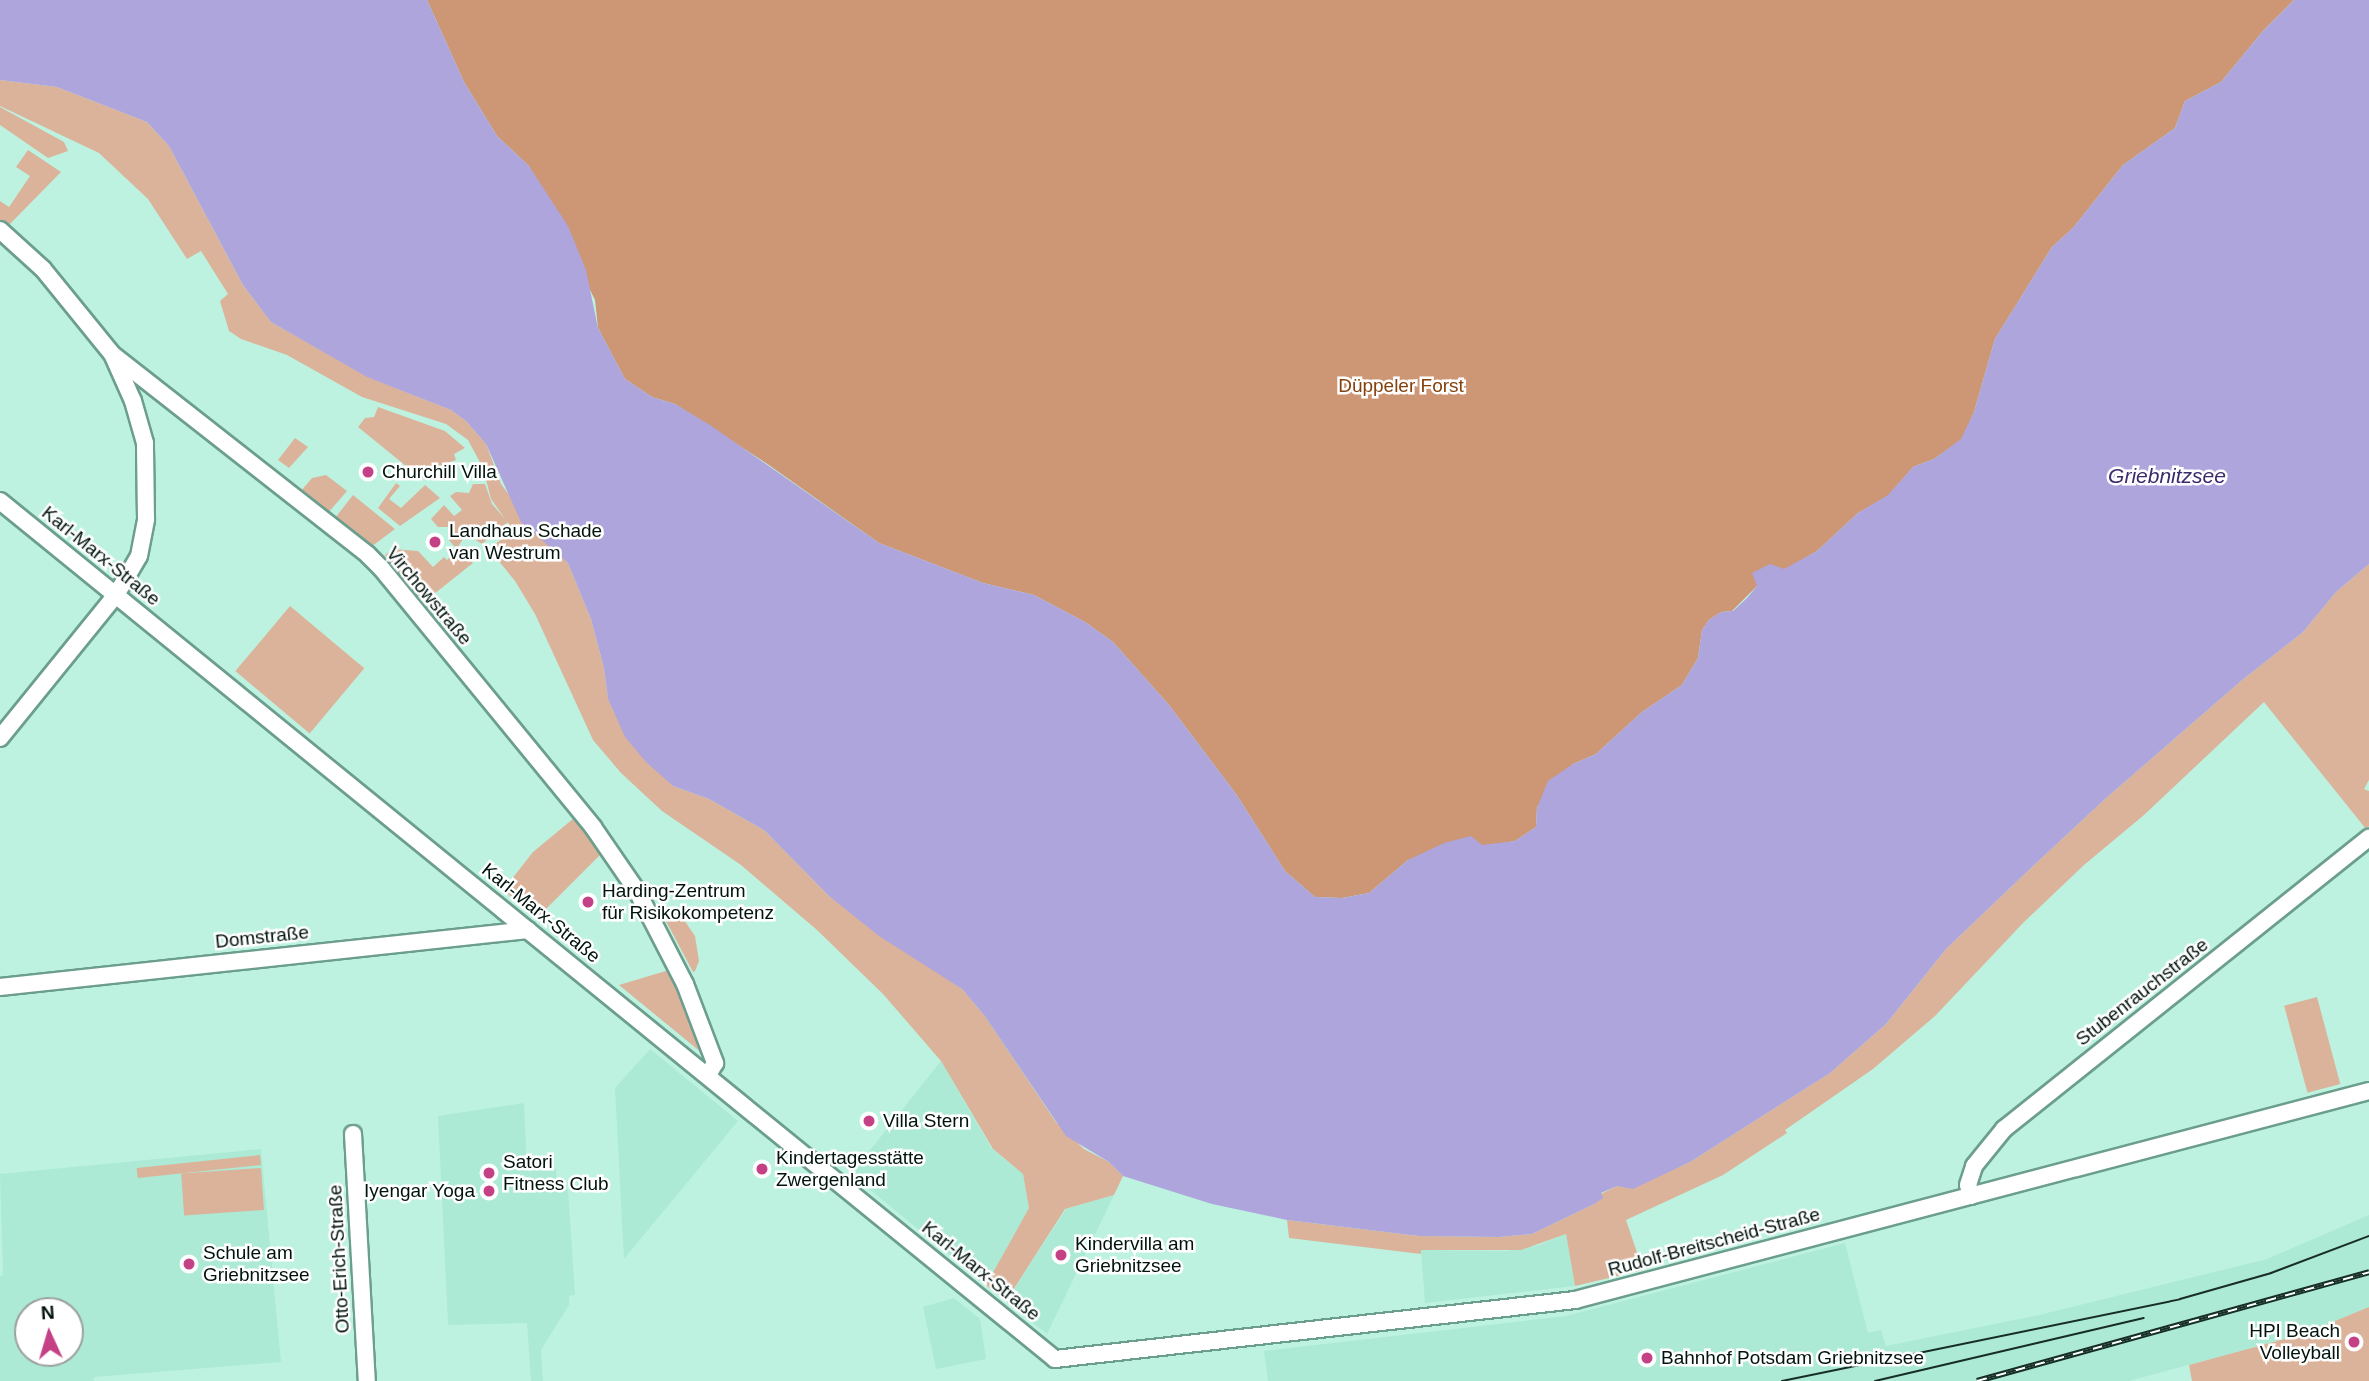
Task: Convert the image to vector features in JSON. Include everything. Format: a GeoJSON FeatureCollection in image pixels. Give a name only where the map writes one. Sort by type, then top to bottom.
{"type":"FeatureCollection","features":[{"type":"Feature","properties":{"kind":"street","name":"Virchowstraße"},"geometry":{"type":"LineString","coordinates":[[0,230],[43,269],[112,354],[368,555],[382,569],[593,827],[637,891],[678,969],[698,1017],[715,1062],[708,1075]]}},
{"type":"Feature","properties":{"kind":"street"},"geometry":{"type":"LineString","coordinates":[[0,738],[116,595],[139,556],[146,519],[148,477],[145,443],[133,401],[112,354]]}},
{"type":"Feature","properties":{"kind":"street","name":"Karl-Marx-Straße"},"geometry":{"type":"LineString","coordinates":[[0,501],[1055,1359]]}},
{"type":"Feature","properties":{"kind":"street","name":"Stubenrauchstraße"},"geometry":{"type":"LineString","coordinates":[[1971,1196],[1968,1185],[1974,1167],[2004,1129],[2369,838]]}},
{"type":"Feature","properties":{"kind":"street","name":"Domstraße"},"geometry":{"type":"LineString","coordinates":[[0,987],[528,930]]}},
{"type":"Feature","properties":{"kind":"street","name":"Rudolf-Breitscheid-Straße"},"geometry":{"type":"LineString","coordinates":[[1055,1359],[1575,1300],[2369,1091]]}},
{"type":"Feature","properties":{"kind":"street","name":"Otto-Erich-Straße"},"geometry":{"type":"LineString","coordinates":[[353,1134],[368,1381]]}},
{"type":"Feature","properties":{"kind":"shaded area"},"geometry":{"type":"Polygon","coordinates":[[[0,80],[57,87],[147,122],[169,146],[243,285],[271,322],[368,377],[451,410],[466,421],[486,444],[501,484],[544,541],[568,563],[591,619],[604,668],[608,699],[615,714],[673,786],[709,799],[764,830],[829,896],[962,989],[984,1015],[1056,1122],[1084,1149],[1109,1162],[1123,1176],[1114,1195],[1065,1209],[1006,1301],[986,1285],[1029,1208],[1023,1174],[993,1149],[941,1061],[883,994],[817,930],[741,865],[662,811],[621,773],[593,740],[535,614],[515,581],[489,549],[513,530],[491,499],[483,468],[468,440],[446,424],[362,397],[287,355],[241,339],[229,331],[220,301],[228,294],[201,251],[187,259],[148,199],[99,153],[0,106],[0,80]]]}},
{"type":"Feature","properties":{"kind":"shaded area"},"geometry":{"type":"Polygon","coordinates":[[[0,107],[64,142],[68,151],[48,158],[0,125],[0,107]]]}},
{"type":"Feature","properties":{"kind":"shaded area"},"geometry":{"type":"Polygon","coordinates":[[[28,150],[61,172],[8,226],[0,221],[0,201],[9,207],[30,176],[16,167],[28,150]]]}},
{"type":"Feature","properties":{"kind":"shaded area"},"geometry":{"type":"Polygon","coordinates":[[[378,407],[445,431],[465,448],[454,454],[456,460],[436,467],[422,479],[358,427],[365,418],[374,417],[378,407]]]}},
{"type":"Feature","properties":{"kind":"shaded area"},"geometry":{"type":"Polygon","coordinates":[[[295,438],[308,447],[289,468],[278,460],[295,438]]]}},
{"type":"Feature","properties":{"kind":"shaded area"},"geometry":{"type":"Polygon","coordinates":[[[326,475],[347,491],[328,513],[301,491],[312,478],[326,475]]]}},
{"type":"Feature","properties":{"kind":"shaded area"},"geometry":{"type":"Polygon","coordinates":[[[396,483],[400,486],[389,499],[401,508],[425,485],[440,498],[400,526],[378,508],[396,483]]]}},
{"type":"Feature","properties":{"kind":"shaded area"},"geometry":{"type":"Polygon","coordinates":[[[473,484],[485,484],[492,504],[508,522],[482,544],[466,534],[458,547],[454,546],[449,540],[451,534],[448,527],[438,527],[431,519],[444,505],[454,516],[462,510],[450,496],[456,492],[469,493],[473,484]]]}},
{"type":"Feature","properties":{"kind":"shaded area"},"geometry":{"type":"Polygon","coordinates":[[[353,495],[395,529],[371,547],[335,518],[353,495]]]}},
{"type":"Feature","properties":{"kind":"shaded area"},"geometry":{"type":"Polygon","coordinates":[[[393,549],[418,551],[433,567],[444,557],[447,560],[456,552],[462,553],[473,563],[424,602],[385,555],[393,549]]]}},
{"type":"Feature","properties":{"kind":"shaded area"},"geometry":{"type":"Polygon","coordinates":[[[2369,564],[2369,780],[2364,789],[2369,791],[2369,826],[2366,829],[2264,702],[2144,815],[2084,865],[2024,922],[1935,1016],[1873,1069],[1785,1130],[1787,1133],[1723,1175],[1626,1220],[1643,1270],[1575,1286],[1566,1234],[1521,1250],[1421,1250],[1421,1254],[1289,1238],[1287,1220],[1419,1236],[1499,1237],[1532,1234],[1594,1204],[1601,1194],[1617,1186],[1633,1188],[1690,1162],[1830,1073],[1886,1024],[1946,949],[2032,867],[2105,799],[2241,681],[2303,632],[2336,592],[2369,564]]]}},
{"type":"Feature","properties":{"kind":"shaded area"},"geometry":{"type":"Polygon","coordinates":[[[290,606],[364,668],[310,733],[235,671],[290,606]]]}},
{"type":"Feature","properties":{"kind":"shaded area"},"geometry":{"type":"Polygon","coordinates":[[[574,818],[601,854],[537,918],[503,890],[533,852],[574,818]]]}},
{"type":"Feature","properties":{"kind":"shaded area"},"geometry":{"type":"Polygon","coordinates":[[[663,905],[682,917],[695,936],[699,961],[693,972],[658,906],[663,905]]]}},
{"type":"Feature","properties":{"kind":"shaded area"},"geometry":{"type":"Polygon","coordinates":[[[669,970],[702,1053],[619,985],[669,970]]]}},
{"type":"Feature","properties":{"kind":"shaded area"},"geometry":{"type":"Polygon","coordinates":[[[2317,997],[2340,1084],[2307,1093],[2284,1006],[2317,997]]]}},
{"type":"Feature","properties":{"kind":"shaded area"},"geometry":{"type":"Polygon","coordinates":[[[650,1049],[738,1121],[624,1259],[615,1088],[650,1049]]]}},
{"type":"Feature","properties":{"kind":"shaded area"},"geometry":{"type":"Polygon","coordinates":[[[941,1061],[992,1149],[1023,1174],[1029,1208],[986,1285],[851,1174],[941,1061]]]}},
{"type":"Feature","properties":{"kind":"shaded area"},"geometry":{"type":"Polygon","coordinates":[[[524,1103],[527,1171],[556,1169],[558,1190],[568,1189],[575,1295],[569,1296],[569,1305],[541,1350],[543,1381],[531,1381],[527,1323],[448,1325],[438,1116],[524,1103]]]}},
{"type":"Feature","properties":{"kind":"shaded area","name":"Schule am Griebnitzsee"},"geometry":{"type":"Polygon","coordinates":[[[261,1149],[281,1362],[94,1377],[94,1381],[0,1381],[0,1276],[3,1275],[0,1174],[261,1149]]]}},
{"type":"Feature","properties":{"kind":"shaded area"},"geometry":{"type":"Polygon","coordinates":[[[260,1155],[261,1165],[138,1178],[137,1168],[260,1155]]]}},
{"type":"Feature","properties":{"kind":"shaded area"},"geometry":{"type":"Polygon","coordinates":[[[261,1168],[264,1210],[184,1215],[181,1174],[261,1168]]]}},
{"type":"Feature","properties":{"kind":"shaded area","name":"Kindervilla am Griebnitzsee"},"geometry":{"type":"Polygon","coordinates":[[[1114,1195],[1047,1334],[1006,1301],[1066,1209],[1114,1195]]]}},
{"type":"Feature","properties":{"kind":"shaded area"},"geometry":{"type":"Polygon","coordinates":[[[2369,1215],[2369,1307],[2303,1334],[2129,1381],[1268,1381],[1264,1351],[1566,1316],[1845,1243],[1868,1333],[1881,1330],[1886,1346],[2039,1315],[2267,1259],[2369,1215]]]}},
{"type":"Feature","properties":{"kind":"shaded area"},"geometry":{"type":"Polygon","coordinates":[[[1566,1234],[1575,1286],[1425,1303],[1421,1250],[1507,1251],[1539,1245],[1566,1234]]]}},
{"type":"Feature","properties":{"kind":"shaded area"},"geometry":{"type":"Polygon","coordinates":[[[954,1298],[980,1319],[986,1359],[936,1369],[923,1307],[954,1298]]]}},
{"type":"Feature","properties":{"kind":"shaded area"},"geometry":{"type":"Polygon","coordinates":[[[2369,1307],[2369,1381],[2192,1381],[2189,1365],[2303,1334],[2369,1307]]]}},
{"type":"Feature","properties":{"kind":"green space","name":"Düppeler Forst"},"geometry":{"type":"Polygon","coordinates":[[[427,0],[2294,0],[2263,31],[2221,82],[2185,101],[2175,128],[2123,165],[2073,228],[2052,247],[1995,339],[1974,412],[1962,439],[1934,459],[1913,467],[1888,496],[1858,513],[1817,551],[1757,586],[1732,611],[1721,612],[1709,620],[1702,630],[1698,658],[1682,685],[1642,712],[1596,754],[1573,764],[1537,807],[1536,827],[1515,841],[1408,860],[1369,893],[1342,898],[1315,897],[1285,871],[1236,794],[1169,705],[1113,642],[1085,622],[1034,595],[983,583],[879,543],[766,463],[675,404],[652,397],[625,379],[598,328],[595,300],[529,166],[497,136],[464,82],[427,0]]]}},
{"type":"Feature","properties":{"kind":"water","name":"Griebnitzsee"},"geometry":{"type":"Polygon","coordinates":[[[0,0],[427,0],[464,82],[497,136],[529,166],[568,226],[586,270],[598,328],[625,379],[652,397],[675,404],[710,425],[879,543],[983,583],[1034,595],[1085,622],[1113,642],[1169,705],[1236,794],[1285,871],[1315,897],[1342,898],[1369,893],[1408,860],[1444,843],[1471,836],[1482,845],[1515,841],[1536,827],[1537,808],[1548,781],[1573,764],[1596,754],[1642,712],[1682,685],[1698,658],[1702,630],[1709,620],[1721,612],[1733,611],[1747,598],[1757,586],[1752,573],[1770,564],[1784,569],[1817,551],[1858,513],[1888,495],[1913,467],[1934,459],[1961,439],[1974,412],[1995,339],[2052,247],[2073,228],[2123,165],[2175,128],[2185,101],[2221,82],[2263,31],[2294,0],[2369,0],[2369,564],[2336,592],[2303,632],[2241,681],[2105,799],[2032,867],[1946,949],[1886,1024],[1830,1073],[1690,1162],[1633,1189],[1617,1186],[1601,1193],[1603,1198],[1594,1204],[1532,1234],[1499,1237],[1419,1236],[1287,1220],[1212,1204],[1123,1176],[1109,1162],[1066,1136],[984,1015],[962,989],[879,936],[829,896],[764,830],[709,799],[673,786],[646,762],[625,737],[608,699],[604,668],[591,619],[568,563],[521,522],[486,444],[466,421],[451,410],[367,377],[271,322],[243,285],[169,146],[147,122],[57,87],[0,80],[0,0]]]}},
{"type":"Feature","properties":{"kind":"tram line"},"geometry":{"type":"LineString","coordinates":[[1782,1381],[2180,1299],[2271,1273],[2369,1236]]}},
{"type":"Feature","properties":{"kind":"tram line"},"geometry":{"type":"LineString","coordinates":[[1875,1381],[2144,1318]]}},
{"type":"Feature","properties":{"kind":"railway"},"geometry":{"type":"LineString","coordinates":[[1977,1381],[2369,1272]]}},
{"type":"Feature","properties":{"kind":"place","name":"Churchill Villa"},"geometry":{"type":"Point","coordinates":[368,472]}},
{"type":"Feature","properties":{"kind":"place","name":"Landhaus Schade van Westrum"},"geometry":{"type":"Point","coordinates":[435,542]}},
{"type":"Feature","properties":{"kind":"place","name":"Harding-Zentrum für Risikokompetenz"},"geometry":{"type":"Point","coordinates":[588,902]}},
{"type":"Feature","properties":{"kind":"place","name":"Villa Stern"},"geometry":{"type":"Point","coordinates":[869,1121]}},
{"type":"Feature","properties":{"kind":"place","name":"Kindertagesstätte Zwergenland"},"geometry":{"type":"Point","coordinates":[762,1169]}},
{"type":"Feature","properties":{"kind":"place","name":"Satori Fitness Club"},"geometry":{"type":"Point","coordinates":[489,1173]}},
{"type":"Feature","properties":{"kind":"place","name":"Iyengar Yoga"},"geometry":{"type":"Point","coordinates":[489,1191]}},
{"type":"Feature","properties":{"kind":"place","name":"Kindervilla am Griebnitzsee"},"geometry":{"type":"Point","coordinates":[1061,1255]}},
{"type":"Feature","properties":{"kind":"place","name":"Schule am Griebnitzsee"},"geometry":{"type":"Point","coordinates":[189,1264]}},
{"type":"Feature","properties":{"kind":"place","name":"HPI Beach Volleyball"},"geometry":{"type":"Point","coordinates":[2354,1342]}},
{"type":"Feature","properties":{"kind":"place","name":"Bahnhof Potsdam Griebnitzsee"},"geometry":{"type":"Point","coordinates":[1647,1358]}}]}
